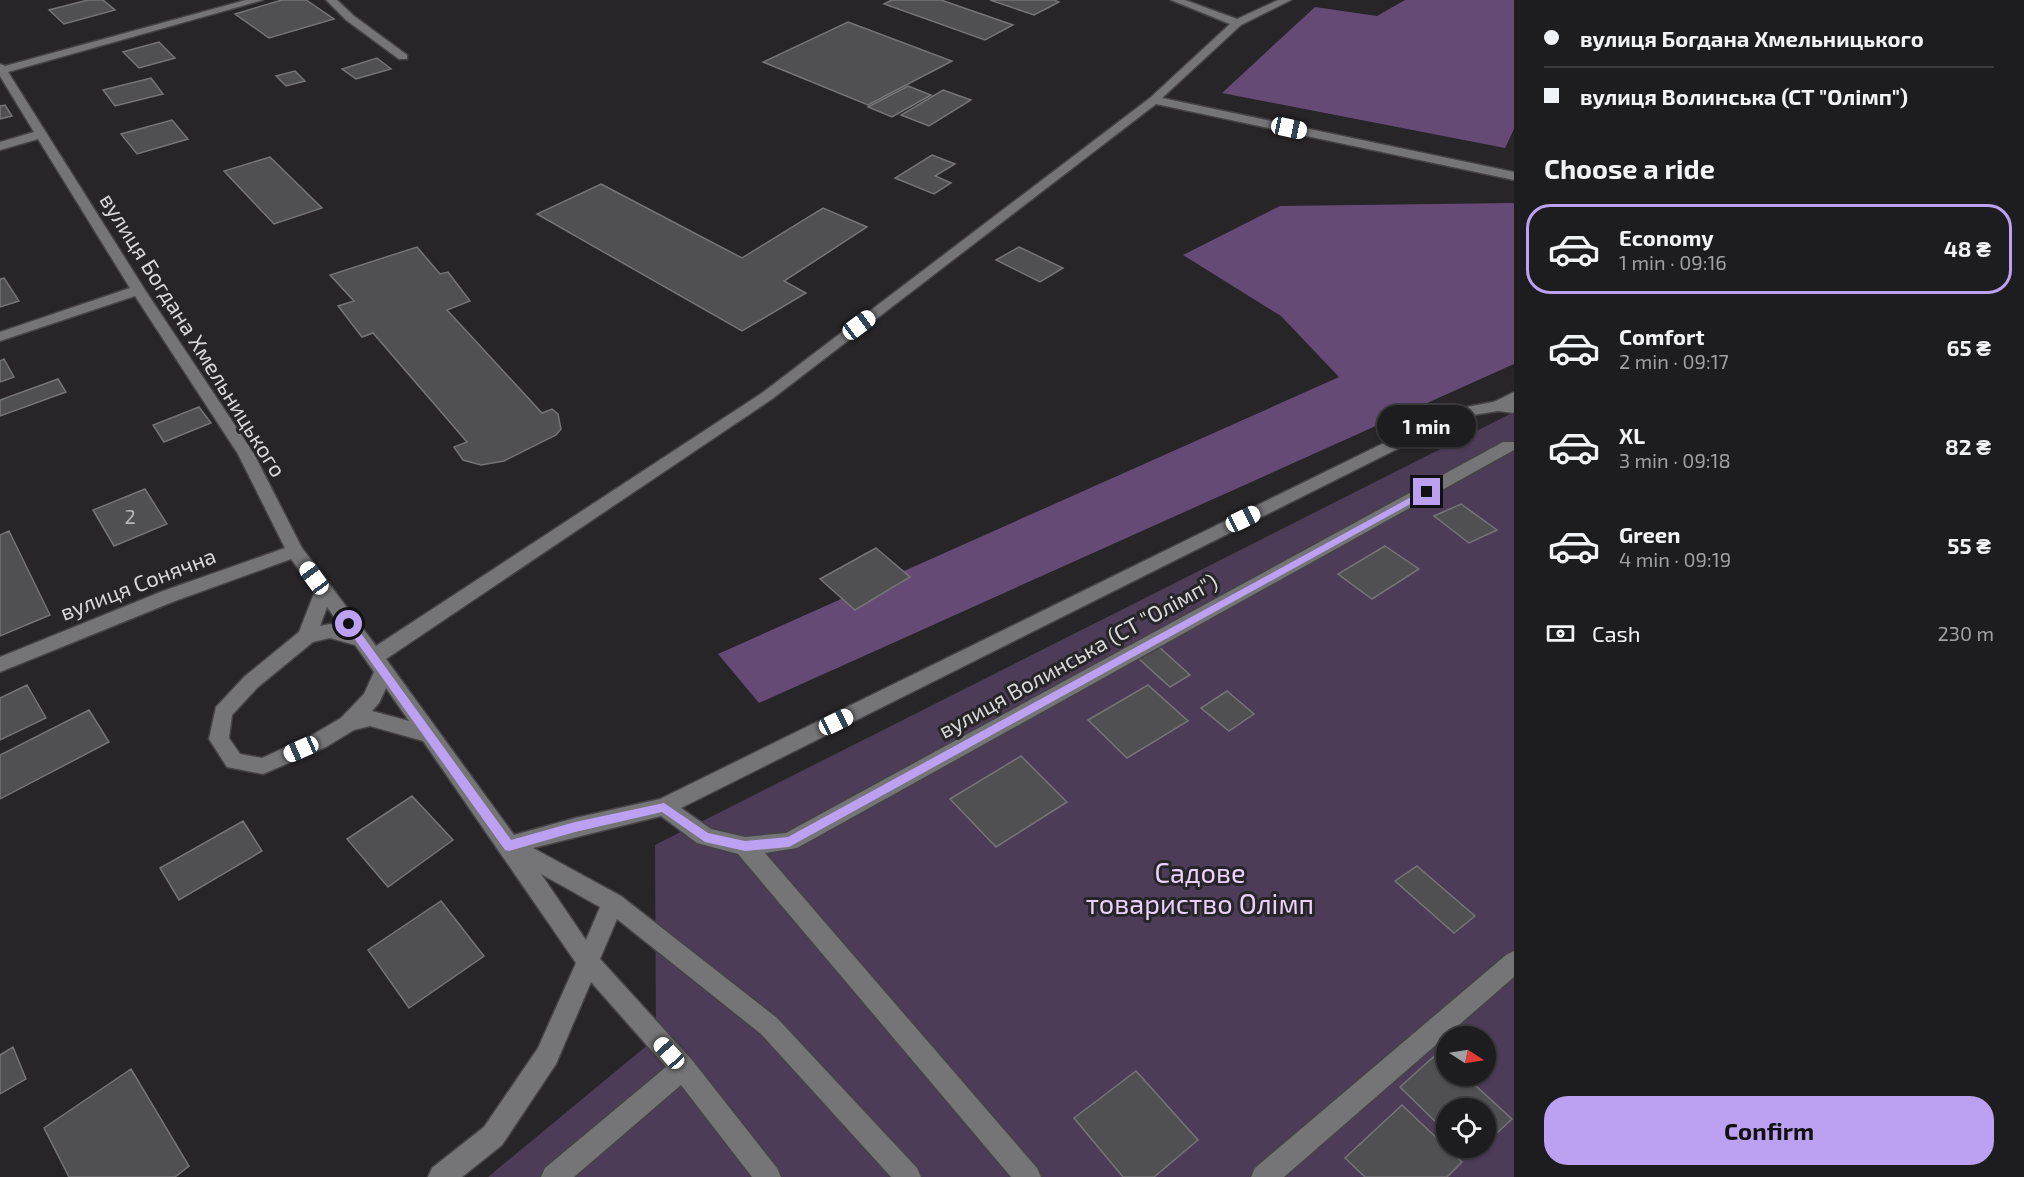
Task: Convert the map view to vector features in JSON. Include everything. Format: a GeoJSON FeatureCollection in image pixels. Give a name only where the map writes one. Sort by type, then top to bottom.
{"type":"FeatureCollection","features":[{"type":"Feature","properties":{"kind":"street","name":"вулиця Богдана Хмельницького"},"geometry":{"type":"LineString","coordinates":[[258,0],[1,69],[138,290],[246,454],[295,551],[509,846],[614,903],[769,1026],[908,1177]]}},
{"type":"Feature","properties":{"kind":"street"},"geometry":{"type":"LineString","coordinates":[[332,0],[350,18],[403,57]]}},
{"type":"Feature","properties":{"kind":"street"},"geometry":{"type":"LineString","coordinates":[[1176,0],[1238,23]]}},
{"type":"Feature","properties":{"kind":"street"},"geometry":{"type":"LineString","coordinates":[[348,724],[372,698],[379,664],[767,396],[1154,100],[1238,23],[1286,0]]}},
{"type":"Feature","properties":{"kind":"street"},"geometry":{"type":"LineString","coordinates":[[1154,100],[1514,176]]}},
{"type":"Feature","properties":{"kind":"street"},"geometry":{"type":"LineString","coordinates":[[0,146],[41,134]]}},
{"type":"Feature","properties":{"kind":"street"},"geometry":{"type":"LineString","coordinates":[[0,337],[138,290]]}},
{"type":"Feature","properties":{"kind":"street"},"geometry":{"type":"LineString","coordinates":[[768,1177],[682,1068],[588,962],[509,846],[575,827],[664,807],[1457,413],[1509,403]]}},
{"type":"Feature","properties":{"kind":"street","name":"вулиця Волинська (СТ \"Олімп\")"},"geometry":{"type":"LineString","coordinates":[[664,807],[705,837],[745,846],[789,842],[1509,447]]}},
{"type":"Feature","properties":{"kind":"street","name":"вулиця Сонячна"},"geometry":{"type":"LineString","coordinates":[[0,665],[169,596],[295,551]]}},
{"type":"Feature","properties":{"kind":"street"},"geometry":{"type":"LineString","coordinates":[[324,592],[307,636],[251,682],[223,712],[219,739],[234,761],[263,766],[319,741],[348,724],[370,718],[430,735]]}},
{"type":"Feature","properties":{"kind":"street"},"geometry":{"type":"LineString","coordinates":[[307,636],[330,632],[361,640]]}},
{"type":"Feature","properties":{"kind":"street"},"geometry":{"type":"LineString","coordinates":[[745,846],[1028,1177]]}},
{"type":"Feature","properties":{"kind":"street"},"geometry":{"type":"LineString","coordinates":[[441,1177],[493,1136],[547,1056],[614,903]]}},
{"type":"Feature","properties":{"kind":"street"},"geometry":{"type":"LineString","coordinates":[[1264,1177],[1514,962]]}},
{"type":"Feature","properties":{"kind":"street"},"geometry":{"type":"LineString","coordinates":[[554,1177],[682,1068]]}},
{"type":"Feature","properties":{"kind":"green space","name":"Садове товариство Олімп"},"geometry":{"type":"Polygon","coordinates":[[[1514,412],[1514,1177],[488,1177],[656,1038],[655,845],[1514,412]]]}},
{"type":"Feature","properties":{"kind":"shaded area"},"geometry":{"type":"Polygon","coordinates":[[[1405,0],[1514,0],[1514,129],[1505,148],[1222,93],[1315,7],[1377,16],[1405,0]]]}},
{"type":"Feature","properties":{"kind":"shaded area"},"geometry":{"type":"Polygon","coordinates":[[[1514,203],[1514,364],[759,703],[718,654],[1339,377],[1281,316],[1183,255],[1280,206],[1514,203]]]}},
{"type":"Feature","properties":{"kind":"building"},"geometry":{"type":"Polygon","coordinates":[[[88,0],[103,0],[115,10],[64,24],[49,10],[88,0]]]}},
{"type":"Feature","properties":{"kind":"building"},"geometry":{"type":"Polygon","coordinates":[[[282,0],[306,0],[334,19],[269,38],[235,14],[282,0]]]}},
{"type":"Feature","properties":{"kind":"building"},"geometry":{"type":"Polygon","coordinates":[[[892,0],[941,0],[1013,25],[985,40],[884,4],[892,0]]]}},
{"type":"Feature","properties":{"kind":"building"},"geometry":{"type":"Polygon","coordinates":[[[990,0],[1054,0],[1059,2],[1034,15],[990,0]]]}},
{"type":"Feature","properties":{"kind":"building"},"geometry":{"type":"Polygon","coordinates":[[[848,22],[952,61],[868,105],[763,62],[848,22]]]}},
{"type":"Feature","properties":{"kind":"building"},"geometry":{"type":"Polygon","coordinates":[[[159,42],[175,58],[139,68],[123,52],[159,42]]]}},
{"type":"Feature","properties":{"kind":"building"},"geometry":{"type":"Polygon","coordinates":[[[377,58],[391,69],[356,79],[342,69],[377,58]]]}},
{"type":"Feature","properties":{"kind":"building"},"geometry":{"type":"Polygon","coordinates":[[[295,71],[305,81],[286,86],[276,76],[295,71]]]}},
{"type":"Feature","properties":{"kind":"building"},"geometry":{"type":"Polygon","coordinates":[[[151,78],[163,94],[115,106],[103,90],[151,78]]]}},
{"type":"Feature","properties":{"kind":"building"},"geometry":{"type":"Polygon","coordinates":[[[908,86],[931,95],[892,117],[868,107],[908,86]]]}},
{"type":"Feature","properties":{"kind":"building"},"geometry":{"type":"Polygon","coordinates":[[[943,90],[971,100],[929,126],[901,115],[943,90]]]}},
{"type":"Feature","properties":{"kind":"building"},"geometry":{"type":"Polygon","coordinates":[[[5,105],[12,116],[0,119],[0,106],[5,105]]]}},
{"type":"Feature","properties":{"kind":"building"},"geometry":{"type":"Polygon","coordinates":[[[172,120],[188,139],[137,154],[121,134],[172,120]]]}},
{"type":"Feature","properties":{"kind":"building"},"geometry":{"type":"Polygon","coordinates":[[[932,155],[955,164],[935,176],[951,183],[934,194],[895,178],[932,155]]]}},
{"type":"Feature","properties":{"kind":"building"},"geometry":{"type":"Polygon","coordinates":[[[270,157],[322,208],[274,224],[224,171],[270,157]]]}},
{"type":"Feature","properties":{"kind":"building"},"geometry":{"type":"Polygon","coordinates":[[[601,184],[742,258],[823,208],[867,227],[784,281],[806,293],[742,331],[537,214],[601,184]]]}},
{"type":"Feature","properties":{"kind":"building"},"geometry":{"type":"Polygon","coordinates":[[[417,247],[440,274],[448,272],[470,301],[447,310],[542,413],[552,409],[558,414],[561,429],[556,435],[504,461],[481,465],[463,460],[454,447],[467,442],[373,333],[362,337],[338,306],[354,301],[330,275],[417,247]]]}},
{"type":"Feature","properties":{"kind":"building"},"geometry":{"type":"Polygon","coordinates":[[[1019,247],[1063,268],[1040,282],[996,260],[1019,247]]]}},
{"type":"Feature","properties":{"kind":"building"},"geometry":{"type":"Polygon","coordinates":[[[4,278],[19,301],[0,307],[0,279],[4,278]]]}},
{"type":"Feature","properties":{"kind":"building"},"geometry":{"type":"Polygon","coordinates":[[[4,359],[14,377],[0,382],[0,361],[4,359]]]}},
{"type":"Feature","properties":{"kind":"building"},"geometry":{"type":"Polygon","coordinates":[[[58,379],[66,392],[0,416],[0,400],[58,379]]]}},
{"type":"Feature","properties":{"kind":"building"},"geometry":{"type":"Polygon","coordinates":[[[199,407],[211,423],[164,442],[153,425],[199,407]]]}},
{"type":"Feature","properties":{"kind":"building"},"geometry":{"type":"Polygon","coordinates":[[[145,489],[167,524],[114,546],[93,510],[145,489]]]}},
{"type":"Feature","properties":{"kind":"building"},"geometry":{"type":"Polygon","coordinates":[[[1461,504],[1497,530],[1469,543],[1434,516],[1461,504]]]}},
{"type":"Feature","properties":{"kind":"building"},"geometry":{"type":"Polygon","coordinates":[[[9,531],[50,615],[0,636],[0,535],[9,531]]]}},
{"type":"Feature","properties":{"kind":"building"},"geometry":{"type":"Polygon","coordinates":[[[1385,546],[1419,569],[1372,599],[1338,574],[1385,546]]]}},
{"type":"Feature","properties":{"kind":"building"},"geometry":{"type":"Polygon","coordinates":[[[876,548],[910,577],[855,610],[820,579],[876,548]]]}},
{"type":"Feature","properties":{"kind":"building"},"geometry":{"type":"Polygon","coordinates":[[[1158,646],[1190,675],[1170,687],[1138,658],[1158,646]]]}},
{"type":"Feature","properties":{"kind":"building"},"geometry":{"type":"Polygon","coordinates":[[[27,685],[46,718],[0,740],[0,698],[27,685]]]}},
{"type":"Feature","properties":{"kind":"building"},"geometry":{"type":"Polygon","coordinates":[[[1148,685],[1188,721],[1127,758],[1088,720],[1148,685]]]}},
{"type":"Feature","properties":{"kind":"building"},"geometry":{"type":"Polygon","coordinates":[[[1227,691],[1254,714],[1229,731],[1201,708],[1227,691]]]}},
{"type":"Feature","properties":{"kind":"building"},"geometry":{"type":"Polygon","coordinates":[[[89,710],[109,742],[0,799],[0,755],[89,710]]]}},
{"type":"Feature","properties":{"kind":"building"},"geometry":{"type":"Polygon","coordinates":[[[1021,756],[1067,802],[996,847],[950,799],[1021,756]]]}},
{"type":"Feature","properties":{"kind":"building"},"geometry":{"type":"Polygon","coordinates":[[[412,796],[453,840],[388,887],[347,839],[412,796]]]}},
{"type":"Feature","properties":{"kind":"building"},"geometry":{"type":"Polygon","coordinates":[[[243,821],[262,851],[179,900],[160,868],[243,821]]]}},
{"type":"Feature","properties":{"kind":"building"},"geometry":{"type":"Polygon","coordinates":[[[1417,866],[1475,916],[1454,933],[1395,881],[1417,866]]]}},
{"type":"Feature","properties":{"kind":"building"},"geometry":{"type":"Polygon","coordinates":[[[441,901],[484,956],[409,1008],[368,950],[441,901]]]}},
{"type":"Feature","properties":{"kind":"building"},"geometry":{"type":"Polygon","coordinates":[[[13,1047],[26,1079],[0,1094],[0,1055],[13,1047]]]}},
{"type":"Feature","properties":{"kind":"building"},"geometry":{"type":"Polygon","coordinates":[[[1436,1055],[1436,1086],[1476,1086],[1489,1098],[1436,1098],[1436,1122],[1400,1087],[1436,1055]]]}},
{"type":"Feature","properties":{"kind":"building"},"geometry":{"type":"Polygon","coordinates":[[[131,1069],[189,1166],[175,1177],[69,1177],[44,1128],[131,1069]]]}},
{"type":"Feature","properties":{"kind":"building"},"geometry":{"type":"Polygon","coordinates":[[[1136,1071],[1198,1140],[1154,1177],[1123,1177],[1074,1118],[1136,1071]]]}},
{"type":"Feature","properties":{"kind":"building"},"geometry":{"type":"Polygon","coordinates":[[[1496,1104],[1512,1119],[1496,1134],[1496,1104]]]}},
{"type":"Feature","properties":{"kind":"building"},"geometry":{"type":"Polygon","coordinates":[[[1402,1105],[1436,1137],[1436,1158],[1458,1158],[1462,1162],[1447,1177],[1365,1177],[1345,1158],[1402,1105]]]}},
{"type":"Feature","properties":{"kind":"route"},"geometry":{"type":"LineString","coordinates":[[349,624],[509,846],[575,827],[664,807],[705,837],[745,846],[789,842],[1427,492]]}}]}
